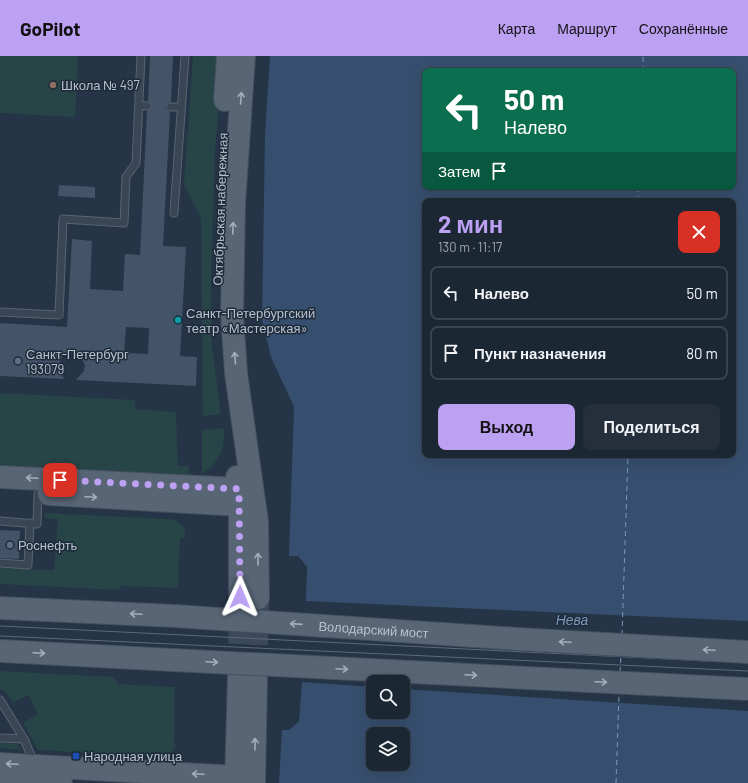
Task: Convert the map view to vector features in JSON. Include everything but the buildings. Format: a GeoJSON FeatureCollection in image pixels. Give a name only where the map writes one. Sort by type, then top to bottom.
{"type":"FeatureCollection","features":[{"type":"Feature","properties":{"kind":"main road","name":"Октябрьская набережная"},"geometry":{"type":"LineString","coordinates":[[228,56],[221,152],[217,319],[219,347],[235,450],[244,496],[258,522],[249,598]]}},
{"type":"Feature","properties":{"kind":"main road","name":"Октябрьская набережная"},"geometry":{"type":"LineString","coordinates":[[244,56],[234,204],[232,315],[244,496]]}},
{"type":"Feature","properties":{"kind":"main road"},"geometry":{"type":"LineString","coordinates":[[0,477],[244,496]]}},
{"type":"Feature","properties":{"kind":"main road"},"geometry":{"type":"LineString","coordinates":[[0,492],[38,494],[244,496]]}},
{"type":"Feature","properties":{"kind":"main road","name":"Володарский мост"},"geometry":{"type":"LineString","coordinates":[[0,608],[175,616],[501,638],[748,652]]}},
{"type":"Feature","properties":{"kind":"main road"},"geometry":{"type":"LineString","coordinates":[[0,651],[748,689]]}},
{"type":"Feature","properties":{"kind":"main road"},"geometry":{"type":"LineString","coordinates":[[0,764],[34,774],[63,778],[244,781],[247,678]]}},
{"type":"Feature","properties":{"kind":"main road"},"geometry":{"type":"LineString","coordinates":[[0,779],[34,774]]}},
{"type":"Feature","properties":{"kind":"lane"},"geometry":{"type":"LineString","coordinates":[[0,312],[59,315],[63,219],[124,223],[126,177],[136,163],[141,56]]}},
{"type":"Feature","properties":{"kind":"lane"},"geometry":{"type":"LineString","coordinates":[[174,213],[185,56]]}},
{"type":"Feature","properties":{"kind":"lane"},"geometry":{"type":"LineString","coordinates":[[139,105],[148,106]]}},
{"type":"Feature","properties":{"kind":"lane"},"geometry":{"type":"LineString","coordinates":[[170,107],[181,107]]}},
{"type":"Feature","properties":{"kind":"lane"},"geometry":{"type":"LineString","coordinates":[[0,521],[37,524],[38,494]]}},
{"type":"Feature","properties":{"kind":"lane"},"geometry":{"type":"LineString","coordinates":[[0,563],[28,565],[30,523]]}},
{"type":"Feature","properties":{"kind":"lane"},"geometry":{"type":"LineString","coordinates":[[0,700],[32,754],[34,774]]}},
{"type":"Feature","properties":{"kind":"lane"},"geometry":{"type":"LineString","coordinates":[[0,738],[24,739]]}},
{"type":"Feature","properties":{"kind":"green space"},"geometry":{"type":"Polygon","coordinates":[[[0,56],[78,56],[75,117],[0,113],[0,56]]]}},
{"type":"Feature","properties":{"kind":"green space"},"geometry":{"type":"Polygon","coordinates":[[[193,56],[223,56],[215,151],[211,280],[212,346],[221,414],[203,416],[201,218],[184,185],[193,56]]]}},
{"type":"Feature","properties":{"kind":"green space"},"geometry":{"type":"Polygon","coordinates":[[[0,393],[135,400],[135,409],[176,412],[178,466],[189,466],[189,478],[0,467],[0,393]]]}},
{"type":"Feature","properties":{"kind":"green space"},"geometry":{"type":"Polygon","coordinates":[[[224,428],[224,442],[220,454],[213,465],[202,474],[202,430],[224,428]]]}},
{"type":"Feature","properties":{"kind":"green space"},"geometry":{"type":"Polygon","coordinates":[[[45,513],[170,519],[180,523],[185,530],[185,538],[180,538],[178,588],[120,586],[119,590],[0,584],[0,568],[54,570],[58,519],[45,518],[45,513]]]}},
{"type":"Feature","properties":{"kind":"green space"},"geometry":{"type":"Polygon","coordinates":[[[0,671],[114,677],[118,684],[175,687],[174,745],[177,745],[171,753],[159,757],[38,750],[23,723],[38,714],[28,695],[13,703],[5,691],[0,689],[0,671]]]}},
{"type":"Feature","properties":{"kind":"green space"},"geometry":{"type":"Polygon","coordinates":[[[0,743],[16,744],[22,750],[0,748],[0,743]]]}},
{"type":"Feature","properties":{"kind":"water","name":"Нева"},"geometry":{"type":"Polygon","coordinates":[[[270,56],[748,56],[748,783],[279,783],[282,730],[289,730],[299,721],[307,567],[298,556],[289,556],[294,407],[271,357],[262,320],[265,136],[270,56]]]}},
{"type":"Feature","properties":{"kind":"pier"},"geometry":{"type":"Polygon","coordinates":[[[289,556],[298,556],[307,567],[306,601],[748,621],[748,711],[410,689],[410,675],[366,675],[366,687],[302,682],[299,721],[289,730],[282,730],[282,728],[288,728],[297,721],[305,568],[297,558],[289,558],[289,556]]]}},
{"type":"Feature","properties":{"kind":"ferry route"},"geometry":{"type":"LineString","coordinates":[[643,56],[643,68]]}},
{"type":"Feature","properties":{"kind":"ferry route"},"geometry":{"type":"LineString","coordinates":[[638,190],[638,198]]}},
{"type":"Feature","properties":{"kind":"ferry route"},"geometry":{"type":"LineString","coordinates":[[622,635],[628,458]]}},
{"type":"Feature","properties":{"kind":"ferry route"},"geometry":{"type":"LineString","coordinates":[[620,672],[621,656]]}},
{"type":"Feature","properties":{"kind":"ferry route"},"geometry":{"type":"LineString","coordinates":[[616,783],[619,694]]}},
{"type":"Feature","properties":{"kind":"tunnel"},"geometry":{"type":"LineString","coordinates":[[239,677],[240,597]]}},
{"type":"Feature","properties":{"kind":"tunnel"},"geometry":{"type":"LineString","coordinates":[[256,678],[258,598]]}},
{"type":"Feature","properties":{"kind":"tram line"},"geometry":{"type":"LineString","coordinates":[[0,626],[748,663]]}},
{"type":"Feature","properties":{"kind":"tram line"},"geometry":{"type":"LineString","coordinates":[[0,636],[748,671]]}},
{"type":"Feature","properties":{"kind":"place","name":"Школа № 497"},"geometry":{"type":"Point","coordinates":[53,85]}},
{"type":"Feature","properties":{"kind":"place","name":"Санкт-Петербургский театр «Мастерская»"},"geometry":{"type":"Point","coordinates":[178,320]}},
{"type":"Feature","properties":{"kind":"place","name":"Санкт-Петербург 193079"},"geometry":{"type":"Point","coordinates":[18,361]}},
{"type":"Feature","properties":{"kind":"place","name":"Роснефть"},"geometry":{"type":"Point","coordinates":[10,545]}},
{"type":"Feature","properties":{"kind":"place","name":"Народная улица"},"geometry":{"type":"Point","coordinates":[76,756]}},
{"type":"Feature","properties":{"kind":"route"},"geometry":{"type":"LineString","coordinates":[[60,480],[239,489],[241,562],[240,597]]}}]}
